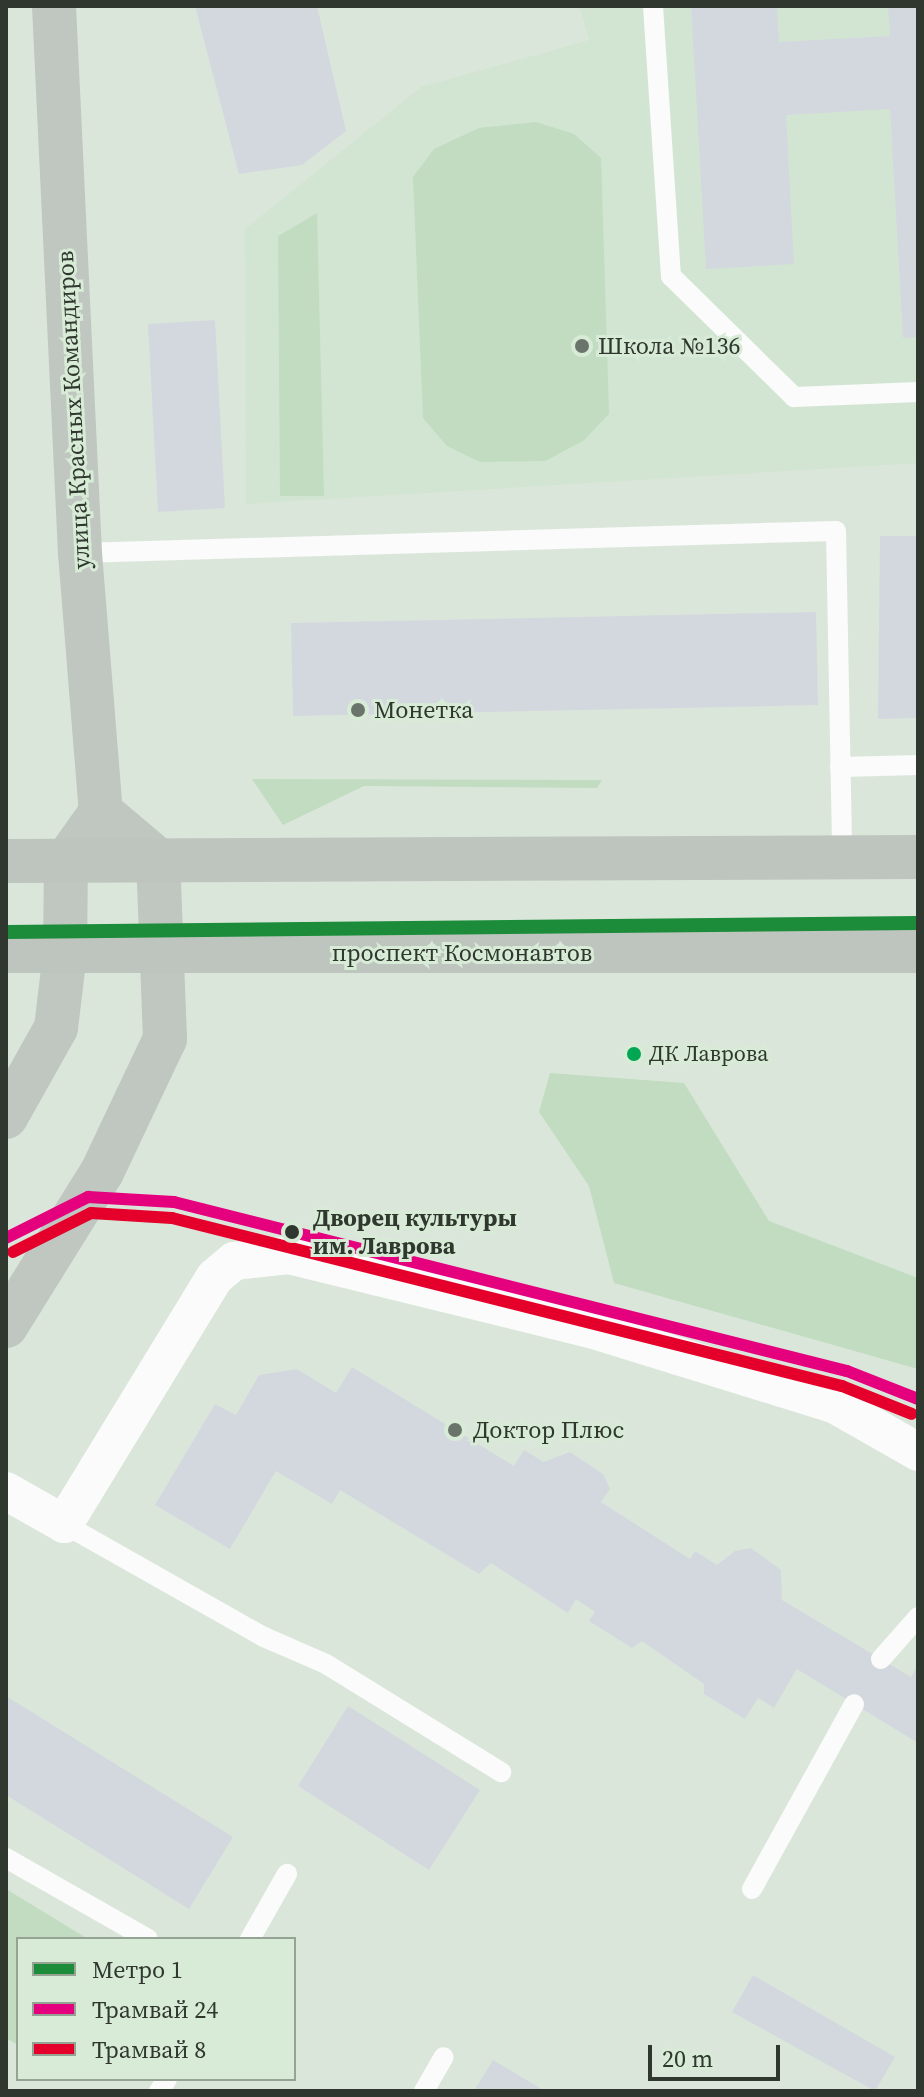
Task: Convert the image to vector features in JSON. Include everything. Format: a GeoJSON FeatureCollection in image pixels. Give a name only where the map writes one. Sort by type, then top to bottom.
{"type":"FeatureCollection","features":[{"type":"Feature","properties":{"kind":"main road"},"geometry":{"type":"LineString","coordinates":[[6,861],[918,857]]}},
{"type":"Feature","properties":{"kind":"main road","name":"проспект Космонавтов"},"geometry":{"type":"LineString","coordinates":[[6,951],[164,954],[918,951]]}},
{"type":"Feature","properties":{"kind":"street","name":"улица Красных Командиров"},"geometry":{"type":"LineString","coordinates":[[54,6],[80,553],[101,812]]}},
{"type":"Feature","properties":{"kind":"street"},"geometry":{"type":"LineString","coordinates":[[6,1117],[56,1028],[65,953],[66,861],[101,812],[158,860],[165,1039],[102,1172],[6,1326]]}},
{"type":"Feature","properties":{"kind":"street"},"geometry":{"type":"LineString","coordinates":[[6,1491],[64,1524],[215,1277],[234,1261],[289,1255],[591,1329],[834,1404],[918,1452]]}},
{"type":"Feature","properties":{"kind":"lane"},"geometry":{"type":"LineString","coordinates":[[653,6],[671,276],[794,397],[918,392]]}},
{"type":"Feature","properties":{"kind":"lane"},"geometry":{"type":"LineString","coordinates":[[80,553],[836,531],[842,857]]}},
{"type":"Feature","properties":{"kind":"lane"},"geometry":{"type":"LineString","coordinates":[[840,767],[918,765]]}},
{"type":"Feature","properties":{"kind":"lane"},"geometry":{"type":"LineString","coordinates":[[64,1524],[264,1637],[326,1664],[501,1772]]}},
{"type":"Feature","properties":{"kind":"lane"},"geometry":{"type":"LineString","coordinates":[[881,1659],[918,1617]]}},
{"type":"Feature","properties":{"kind":"lane"},"geometry":{"type":"LineString","coordinates":[[752,1889],[854,1704]]}},
{"type":"Feature","properties":{"kind":"lane"},"geometry":{"type":"LineString","coordinates":[[6,1858],[144,1937]]}},
{"type":"Feature","properties":{"kind":"lane"},"geometry":{"type":"LineString","coordinates":[[251,1937],[287,1874]]}},
{"type":"Feature","properties":{"kind":"lane"},"geometry":{"type":"LineString","coordinates":[[424,2091],[444,2057]]}},
{"type":"Feature","properties":{"kind":"shaded area","name":"Школа №136"},"geometry":{"type":"Polygon","coordinates":[[[579,6],[918,6],[918,463],[246,504],[245,229],[421,87],[589,40],[579,6]]]}},
{"type":"Feature","properties":{"kind":"shaded area"},"geometry":{"type":"Polygon","coordinates":[[[536,122],[574,134],[601,158],[609,414],[583,441],[545,461],[480,462],[447,446],[423,418],[413,177],[434,149],[479,128],[536,122]]]}},
{"type":"Feature","properties":{"kind":"shaded area"},"geometry":{"type":"Polygon","coordinates":[[[317,213],[324,496],[280,496],[278,236],[317,213]]]}},
{"type":"Feature","properties":{"kind":"shaded area"},"geometry":{"type":"Polygon","coordinates":[[[252,779],[602,780],[597,788],[364,786],[283,825],[252,779]]]}},
{"type":"Feature","properties":{"kind":"shaded area"},"geometry":{"type":"Polygon","coordinates":[[[550,1073],[684,1083],[769,1221],[918,1278],[918,1369],[614,1283],[589,1186],[539,1112],[550,1073]]]}},
{"type":"Feature","properties":{"kind":"shaded area"},"geometry":{"type":"Polygon","coordinates":[[[6,1889],[85,1937],[16,1937],[16,2044],[6,2038],[6,1889]]]}},
{"type":"Feature","properties":{"kind":"building"},"geometry":{"type":"Polygon","coordinates":[[[195,6],[317,6],[346,131],[302,165],[239,174],[195,6]]]}},
{"type":"Feature","properties":{"kind":"building"},"geometry":{"type":"Polygon","coordinates":[[[691,6],[777,6],[779,42],[890,36],[888,6],[918,6],[918,337],[903,338],[890,109],[786,115],[794,264],[706,269],[691,6]]]}},
{"type":"Feature","properties":{"kind":"building"},"geometry":{"type":"Polygon","coordinates":[[[215,320],[225,508],[158,512],[148,324],[215,320]]]}},
{"type":"Feature","properties":{"kind":"building"},"geometry":{"type":"Polygon","coordinates":[[[880,536],[918,536],[918,718],[878,719],[880,536]]]}},
{"type":"Feature","properties":{"kind":"building"},"geometry":{"type":"Polygon","coordinates":[[[816,612],[818,705],[293,716],[291,623],[816,612]]]}},
{"type":"Feature","properties":{"kind":"building"},"geometry":{"type":"Polygon","coordinates":[[[352,1367],[514,1466],[524,1450],[544,1462],[570,1452],[603,1474],[610,1489],[601,1502],[690,1559],[695,1551],[717,1565],[735,1551],[751,1548],[781,1570],[782,1600],[911,1677],[918,1664],[918,1743],[797,1669],[774,1708],[758,1698],[745,1719],[704,1694],[704,1684],[642,1641],[632,1648],[589,1621],[595,1612],[576,1599],[568,1613],[491,1563],[479,1574],[340,1490],[332,1504],[276,1471],[230,1549],[155,1505],[215,1404],[236,1415],[259,1375],[297,1369],[336,1393],[352,1367]]]}},
{"type":"Feature","properties":{"kind":"building"},"geometry":{"type":"Polygon","coordinates":[[[6,1696],[233,1837],[189,1909],[6,1795],[6,1696]]]}},
{"type":"Feature","properties":{"kind":"building"},"geometry":{"type":"Polygon","coordinates":[[[348,1706],[480,1790],[429,1870],[298,1786],[348,1706]]]}},
{"type":"Feature","properties":{"kind":"building"},"geometry":{"type":"Polygon","coordinates":[[[753,1975],[895,2057],[875,2091],[732,2012],[753,1975]]]}},
{"type":"Feature","properties":{"kind":"building"},"geometry":{"type":"Polygon","coordinates":[[[493,2060],[545,2091],[474,2091],[493,2060]]]}},
{"type":"Feature","properties":{"kind":"metro line","name":"1"},"geometry":{"type":"LineString","coordinates":[[6,932],[918,923]]}},
{"type":"Feature","properties":{"kind":"tram line","name":"24"},"geometry":{"type":"LineString","coordinates":[[6,1238],[88,1197],[174,1202],[847,1371],[918,1399]]}},
{"type":"Feature","properties":{"kind":"tram line","name":"8"},"geometry":{"type":"LineString","coordinates":[[13,1252],[91,1213],[172,1218],[842,1386],[912,1414]]}},
{"type":"Feature","properties":{"kind":"place","name":"Школа №136"},"geometry":{"type":"Point","coordinates":[582,346]}},
{"type":"Feature","properties":{"kind":"place","name":"Монетка"},"geometry":{"type":"Point","coordinates":[358,710]}},
{"type":"Feature","properties":{"kind":"place","name":"ДК Лаврова"},"geometry":{"type":"Point","coordinates":[634,1054]}},
{"type":"Feature","properties":{"kind":"place","name":"Дворец культуры им. Лаврова"},"geometry":{"type":"Point","coordinates":[292,1232]}},
{"type":"Feature","properties":{"kind":"place","name":"Доктор Плюс"},"geometry":{"type":"Point","coordinates":[455,1430]}}]}
